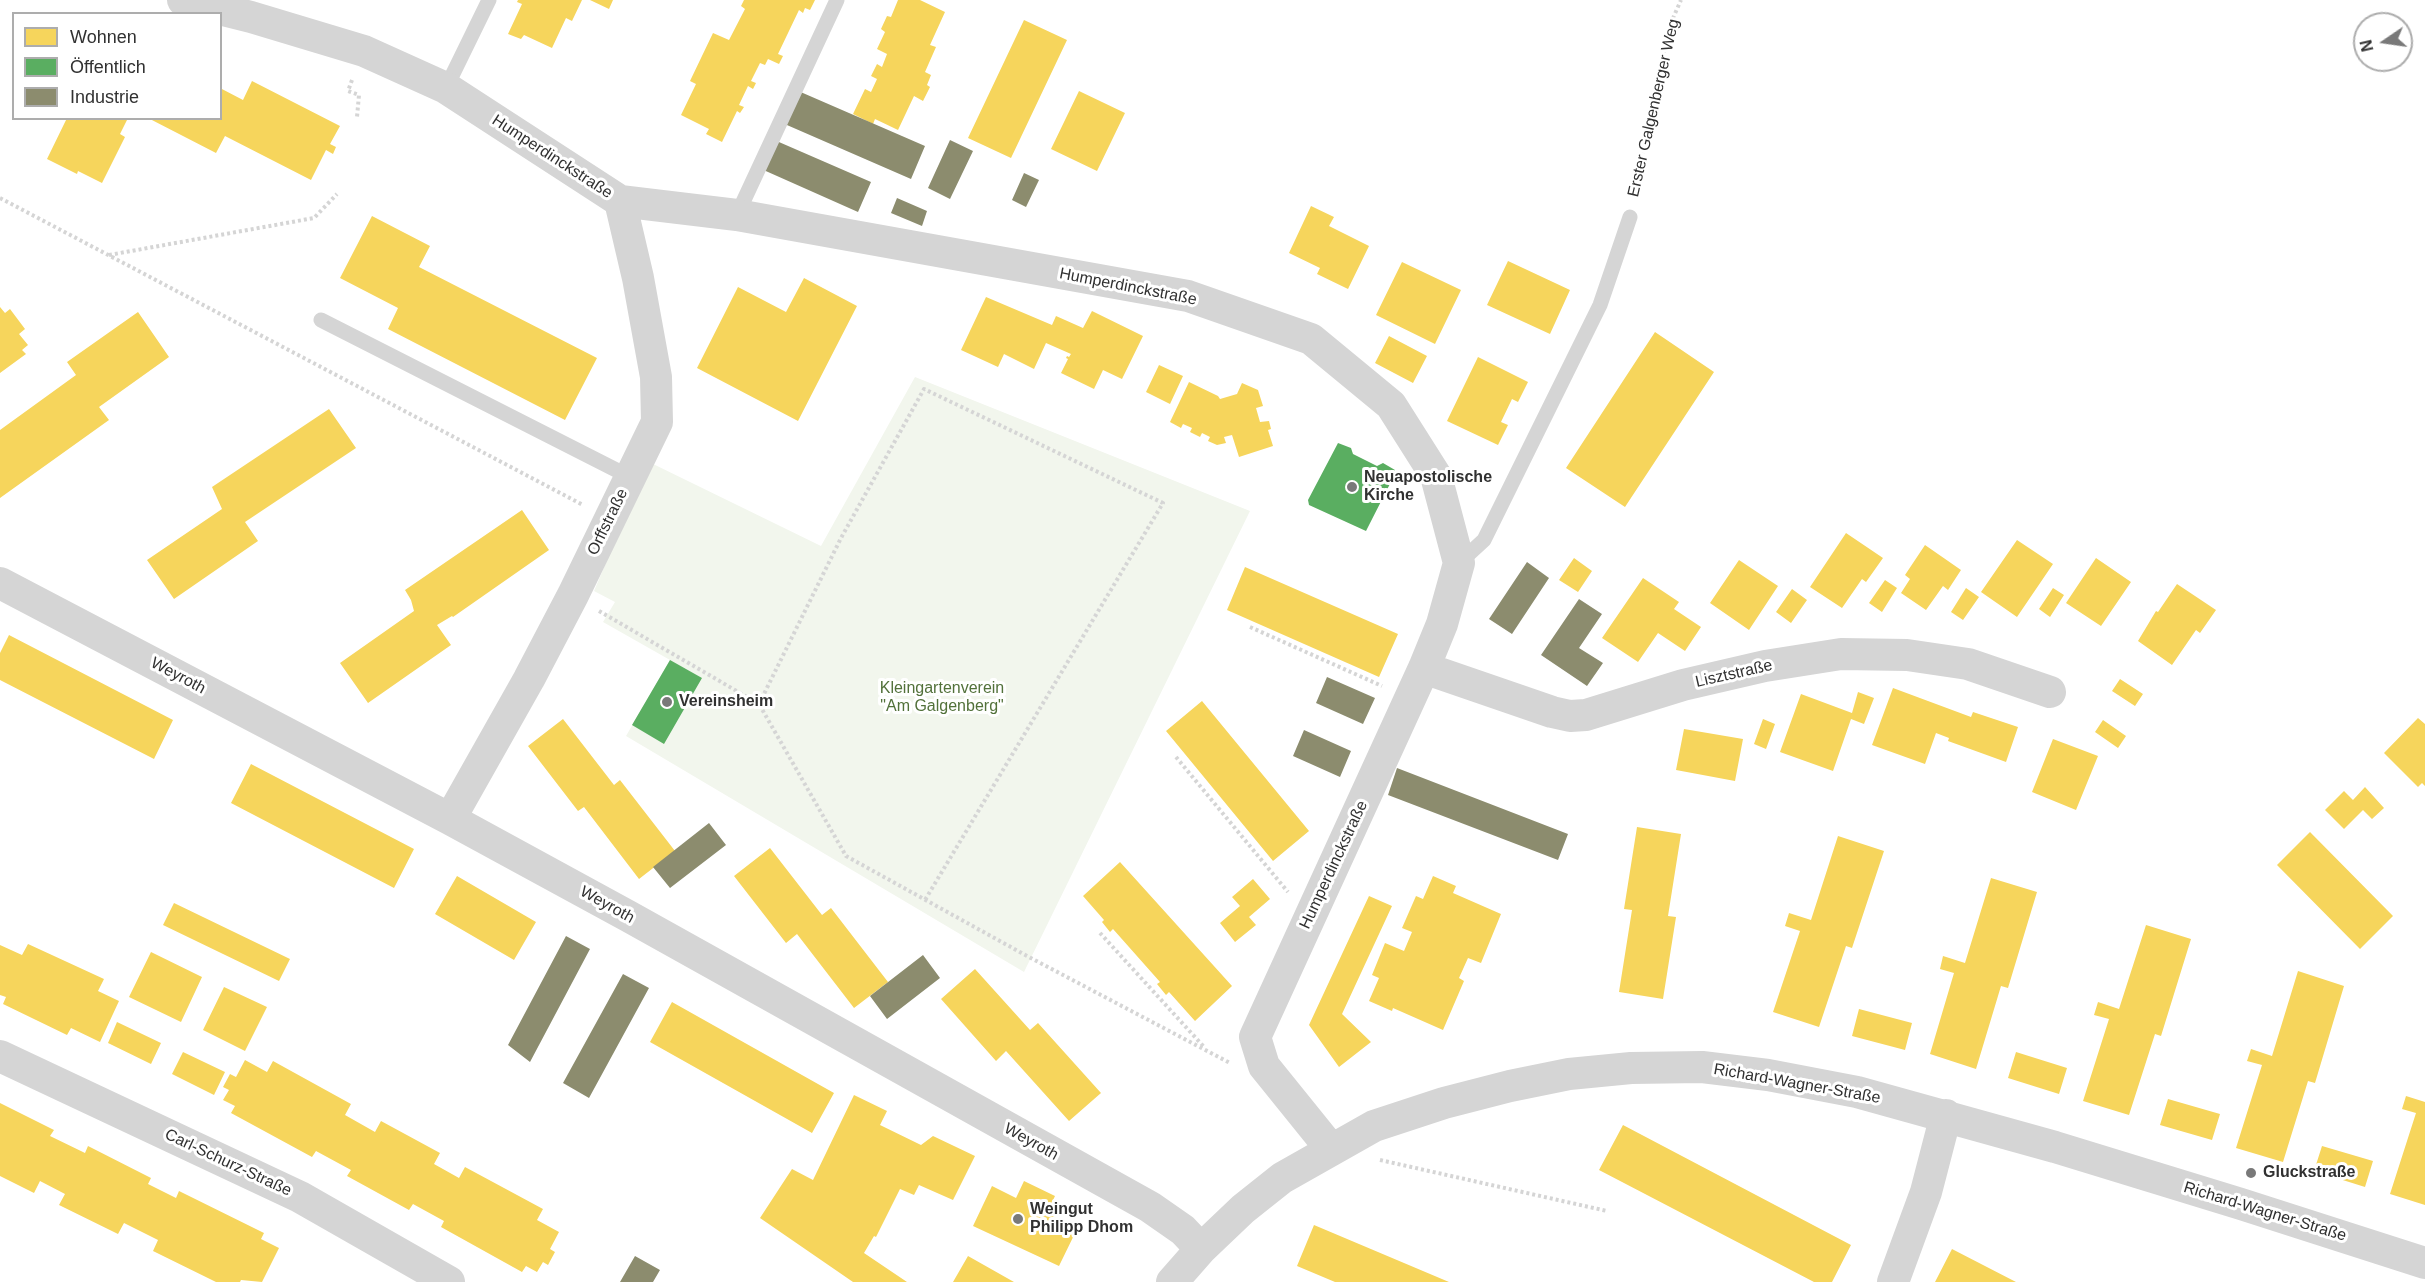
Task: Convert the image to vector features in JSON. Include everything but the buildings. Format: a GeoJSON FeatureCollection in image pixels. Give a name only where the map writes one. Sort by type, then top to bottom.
{"type":"FeatureCollection","features":[{"type":"Feature","properties":{"kind":"street","name":"Humperdinckstraße"},"geometry":{"type":"LineString","coordinates":[[183,0],[251,17],[364,51],[446,88],[620,201],[737,215],[1188,296],[1311,339],[1391,405],[1436,476],[1459,563],[1442,624],[1424,668],[1255,1037],[1264,1066],[1331,1149]]}},
{"type":"Feature","properties":{"kind":"street","name":"Orffstraße"},"geometry":{"type":"LineString","coordinates":[[450,819],[529,679],[573,595],[657,422],[656,377],[638,278],[620,201]]}},
{"type":"Feature","properties":{"kind":"street","name":"Weyroth"},"geometry":{"type":"LineString","coordinates":[[0,583],[450,819],[1149,1208],[1183,1230],[1201,1249]]}},
{"type":"Feature","properties":{"kind":"street","name":"Lisztstraße"},"geometry":{"type":"LineString","coordinates":[[1424,668],[1570,716],[1586,715],[1683,685],[1765,666],[1841,654],[1907,655],[1968,664],[2050,692]]}},
{"type":"Feature","properties":{"kind":"street","name":"Carl-Schurz-Straße"},"geometry":{"type":"LineString","coordinates":[[0,1056],[300,1197],[449,1282]]}},
{"type":"Feature","properties":{"kind":"street","name":"Richard-Wagner-Straße"},"geometry":{"type":"LineString","coordinates":[[1172,1282],[1201,1249],[1243,1209],[1282,1178],[1374,1126],[1444,1103],[1569,1074],[1631,1068],[1702,1067],[1768,1075],[1857,1092],[1946,1115],[2241,1204],[2425,1263]]}},
{"type":"Feature","properties":{"kind":"street"},"geometry":{"type":"LineString","coordinates":[[1893,1282],[1926,1192],[1946,1115]]}},
{"type":"Feature","properties":{"kind":"lane"},"geometry":{"type":"LineString","coordinates":[[446,88],[489,0]]}},
{"type":"Feature","properties":{"kind":"lane"},"geometry":{"type":"LineString","coordinates":[[737,215],[837,0]]}},
{"type":"Feature","properties":{"kind":"lane"},"geometry":{"type":"LineString","coordinates":[[1459,563],[1484,540],[1596,315],[1630,217]]}},
{"type":"Feature","properties":{"kind":"lane"},"geometry":{"type":"LineString","coordinates":[[321,320],[630,477]]}},
{"type":"Feature","properties":{"kind":"path","name":"Erster Galgenberger Weg"},"geometry":{"type":"LineString","coordinates":[[1630,217],[1669,27],[1681,0]]}},
{"type":"Feature","properties":{"kind":"path"},"geometry":{"type":"LineString","coordinates":[[108,255],[315,218],[337,194]]}},
{"type":"Feature","properties":{"kind":"path"},"geometry":{"type":"LineString","coordinates":[[0,198],[610,519]]}},
{"type":"Feature","properties":{"kind":"path"},"geometry":{"type":"LineString","coordinates":[[759,704],[841,538],[924,389],[1163,503],[925,900]]}},
{"type":"Feature","properties":{"kind":"path"},"geometry":{"type":"LineString","coordinates":[[573,595],[759,704],[846,856],[1027,956],[1228,1062],[1264,1066]]}},
{"type":"Feature","properties":{"kind":"path"},"geometry":{"type":"LineString","coordinates":[[1250,627],[1410,699]]}},
{"type":"Feature","properties":{"kind":"path"},"geometry":{"type":"LineString","coordinates":[[1176,757],[1310,918]]}},
{"type":"Feature","properties":{"kind":"path"},"geometry":{"type":"LineString","coordinates":[[1100,933],[1207,1051]]}},
{"type":"Feature","properties":{"kind":"path"},"geometry":{"type":"LineString","coordinates":[[1331,1149],[1607,1211]]}},
{"type":"Feature","properties":{"kind":"green space","name":"Kleingartenverein \"Am Galgenberg\""},"geometry":{"type":"Polygon","coordinates":[[[915,377],[1250,511],[1024,972],[626,736],[670,660],[603,622],[615,602],[594,591],[649,462],[821,546],[915,377]]]}},
{"type":"Feature","properties":{"kind":"place","name":"Neuapostolische Kirche"},"geometry":{"type":"Point","coordinates":[1352,487]}},
{"type":"Feature","properties":{"kind":"place","name":"Vereinsheim"},"geometry":{"type":"Point","coordinates":[667,702]}},
{"type":"Feature","properties":{"kind":"place","name":"Gluckstraße"},"geometry":{"type":"Point","coordinates":[2251,1173]}},
{"type":"Feature","properties":{"kind":"place","name":"Weingut Philipp Dhom"},"geometry":{"type":"Point","coordinates":[1018,1219]}}]}
